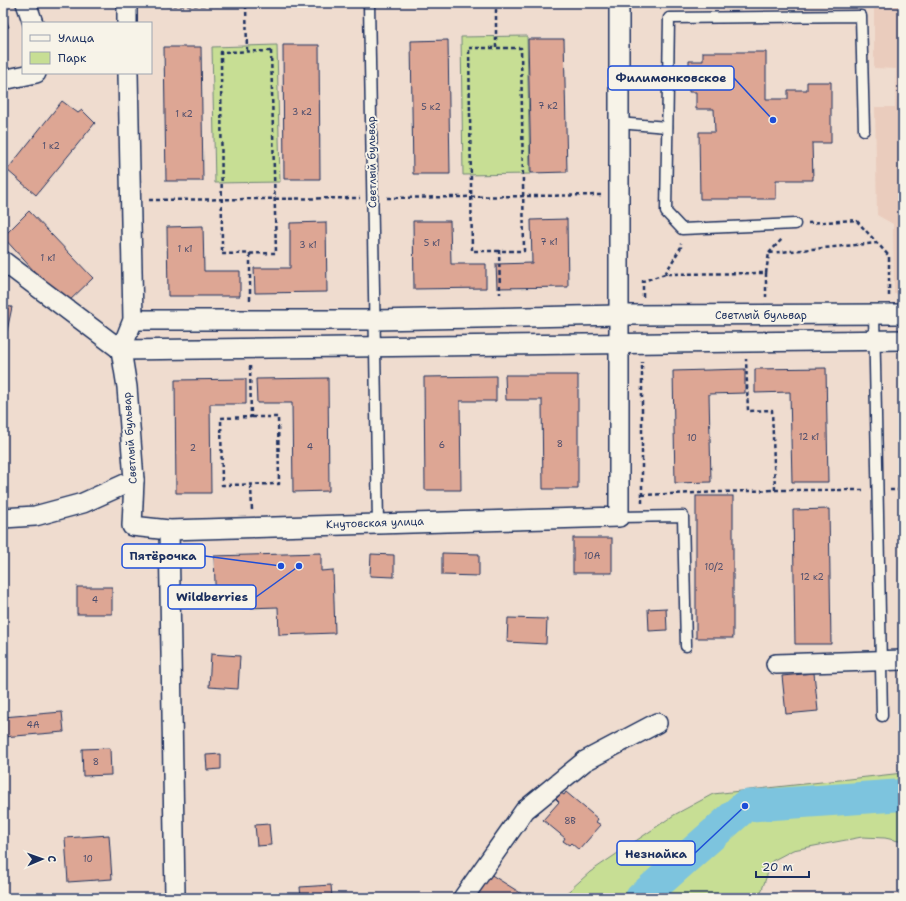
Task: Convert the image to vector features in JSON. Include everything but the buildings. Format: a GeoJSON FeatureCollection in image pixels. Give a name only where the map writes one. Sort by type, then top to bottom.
{"type":"FeatureCollection","features":[{"type":"Feature","properties":{"kind":"street"},"geometry":{"type":"LineString","coordinates":[[26,3],[33,22]]}},
{"type":"Feature","properties":{"kind":"street"},"geometry":{"type":"LineString","coordinates":[[618,516],[619,3]]}},
{"type":"Feature","properties":{"kind":"street"},"geometry":{"type":"LineString","coordinates":[[3,80],[31,74]]}},
{"type":"Feature","properties":{"kind":"street"},"geometry":{"type":"LineString","coordinates":[[121,350],[133,320],[128,74]]}},
{"type":"Feature","properties":{"kind":"street"},"geometry":{"type":"LineString","coordinates":[[3,261],[121,350],[903,340]]}},
{"type":"Feature","properties":{"kind":"street","name":"Светлый бульвар"},"geometry":{"type":"LineString","coordinates":[[133,320],[375,320],[619,315],[874,314],[898,307]]}},
{"type":"Feature","properties":{"kind":"street","name":"Светлый бульвар"},"geometry":{"type":"LineString","coordinates":[[121,350],[127,386],[134,480],[132,526]]}},
{"type":"Feature","properties":{"kind":"street"},"geometry":{"type":"LineString","coordinates":[[3,518],[35,516],[83,503],[134,480]]}},
{"type":"Feature","properties":{"kind":"street","name":"Кнутовская улица"},"geometry":{"type":"LineString","coordinates":[[132,526],[169,530],[618,516]]}},
{"type":"Feature","properties":{"kind":"street"},"geometry":{"type":"LineString","coordinates":[[169,530],[177,897]]}},
{"type":"Feature","properties":{"kind":"street"},"geometry":{"type":"LineString","coordinates":[[776,664],[903,660]]}},
{"type":"Feature","properties":{"kind":"street"},"geometry":{"type":"LineString","coordinates":[[463,898],[525,810],[585,761],[657,722]]}},
{"type":"Feature","properties":{"kind":"lane","name":"Светлый бульвар"},"geometry":{"type":"LineString","coordinates":[[369,4],[378,523]]}},
{"type":"Feature","properties":{"kind":"lane"},"geometry":{"type":"LineString","coordinates":[[795,224],[682,229],[666,212],[669,18],[861,16],[864,130]]}},
{"type":"Feature","properties":{"kind":"lane"},"geometry":{"type":"LineString","coordinates":[[618,123],[667,127]]}},
{"type":"Feature","properties":{"kind":"lane"},"geometry":{"type":"LineString","coordinates":[[874,314],[882,716]]}},
{"type":"Feature","properties":{"kind":"lane"},"geometry":{"type":"LineString","coordinates":[[618,516],[683,516],[686,646]]}},
{"type":"Feature","properties":{"kind":"path"},"geometry":{"type":"LineString","coordinates":[[127,10],[148,4],[246,5],[446,3]]}},
{"type":"Feature","properties":{"kind":"path"},"geometry":{"type":"LineString","coordinates":[[496,3],[496,48]]}},
{"type":"Feature","properties":{"kind":"path"},"geometry":{"type":"LineString","coordinates":[[246,5],[247,51]]}},
{"type":"Feature","properties":{"kind":"path"},"geometry":{"type":"LineString","coordinates":[[469,48],[496,48],[521,48],[524,251],[472,251],[469,48]]}},
{"type":"Feature","properties":{"kind":"path"},"geometry":{"type":"LineString","coordinates":[[271,51],[276,254],[250,254],[222,254],[221,52],[271,51]]}},
{"type":"Feature","properties":{"kind":"path"},"geometry":{"type":"LineString","coordinates":[[795,224],[856,220],[889,256],[889,301],[898,307]]}},
{"type":"Feature","properties":{"kind":"path"},"geometry":{"type":"LineString","coordinates":[[665,274],[681,247],[682,229]]}},
{"type":"Feature","properties":{"kind":"path"},"geometry":{"type":"LineString","coordinates":[[499,250],[500,294]]}},
{"type":"Feature","properties":{"kind":"path"},"geometry":{"type":"LineString","coordinates":[[250,254],[250,309]]}},
{"type":"Feature","properties":{"kind":"path"},"geometry":{"type":"LineString","coordinates":[[766,273],[767,302]]}},
{"type":"Feature","properties":{"kind":"path"},"geometry":{"type":"LineString","coordinates":[[745,342],[748,412],[772,410],[775,490]]}},
{"type":"Feature","properties":{"kind":"path"},"geometry":{"type":"LineString","coordinates":[[250,367],[251,417]]}},
{"type":"Feature","properties":{"kind":"path"},"geometry":{"type":"LineString","coordinates":[[251,417],[278,417],[279,484],[222,485],[221,418],[251,417]]}},
{"type":"Feature","properties":{"kind":"path"},"geometry":{"type":"LineString","coordinates":[[251,485],[252,507]]}},
{"type":"Feature","properties":{"kind":"path"},"geometry":{"type":"LineString","coordinates":[[642,495],[775,490],[903,490]]}},
{"type":"Feature","properties":{"kind":"shaded area"},"geometry":{"type":"Polygon","coordinates":[[[874,3],[903,3],[903,294],[894,294],[893,224],[877,215],[875,107],[895,107],[896,69],[874,68],[874,3]]]}},
{"type":"Feature","properties":{"kind":"green space"},"geometry":{"type":"Polygon","coordinates":[[[527,36],[530,174],[463,175],[461,37],[527,36]]]}},
{"type":"Feature","properties":{"kind":"green space"},"geometry":{"type":"Polygon","coordinates":[[[277,45],[280,182],[215,183],[212,47],[277,45]]]}},
{"type":"Feature","properties":{"kind":"green space"},"geometry":{"type":"Polygon","coordinates":[[[903,773],[903,842],[885,838],[862,837],[793,850],[772,861],[759,898],[561,898],[590,872],[674,815],[713,794],[903,773]]]}},
{"type":"Feature","properties":{"kind":"waterway"},"geometry":{"type":"LineString","coordinates":[[641,898],[745,806],[903,795]]}},
{"type":"Feature","properties":{"kind":"place","name":"Филимонковское"},"geometry":{"type":"Point","coordinates":[773,120]}},
{"type":"Feature","properties":{"kind":"place","name":"Пятёрочка"},"geometry":{"type":"Point","coordinates":[281,566]}},
{"type":"Feature","properties":{"kind":"place","name":"Wildberries"},"geometry":{"type":"Point","coordinates":[299,566]}},
{"type":"Feature","properties":{"kind":"place","name":"Незнайка"},"geometry":{"type":"Point","coordinates":[745,806]}}]}
